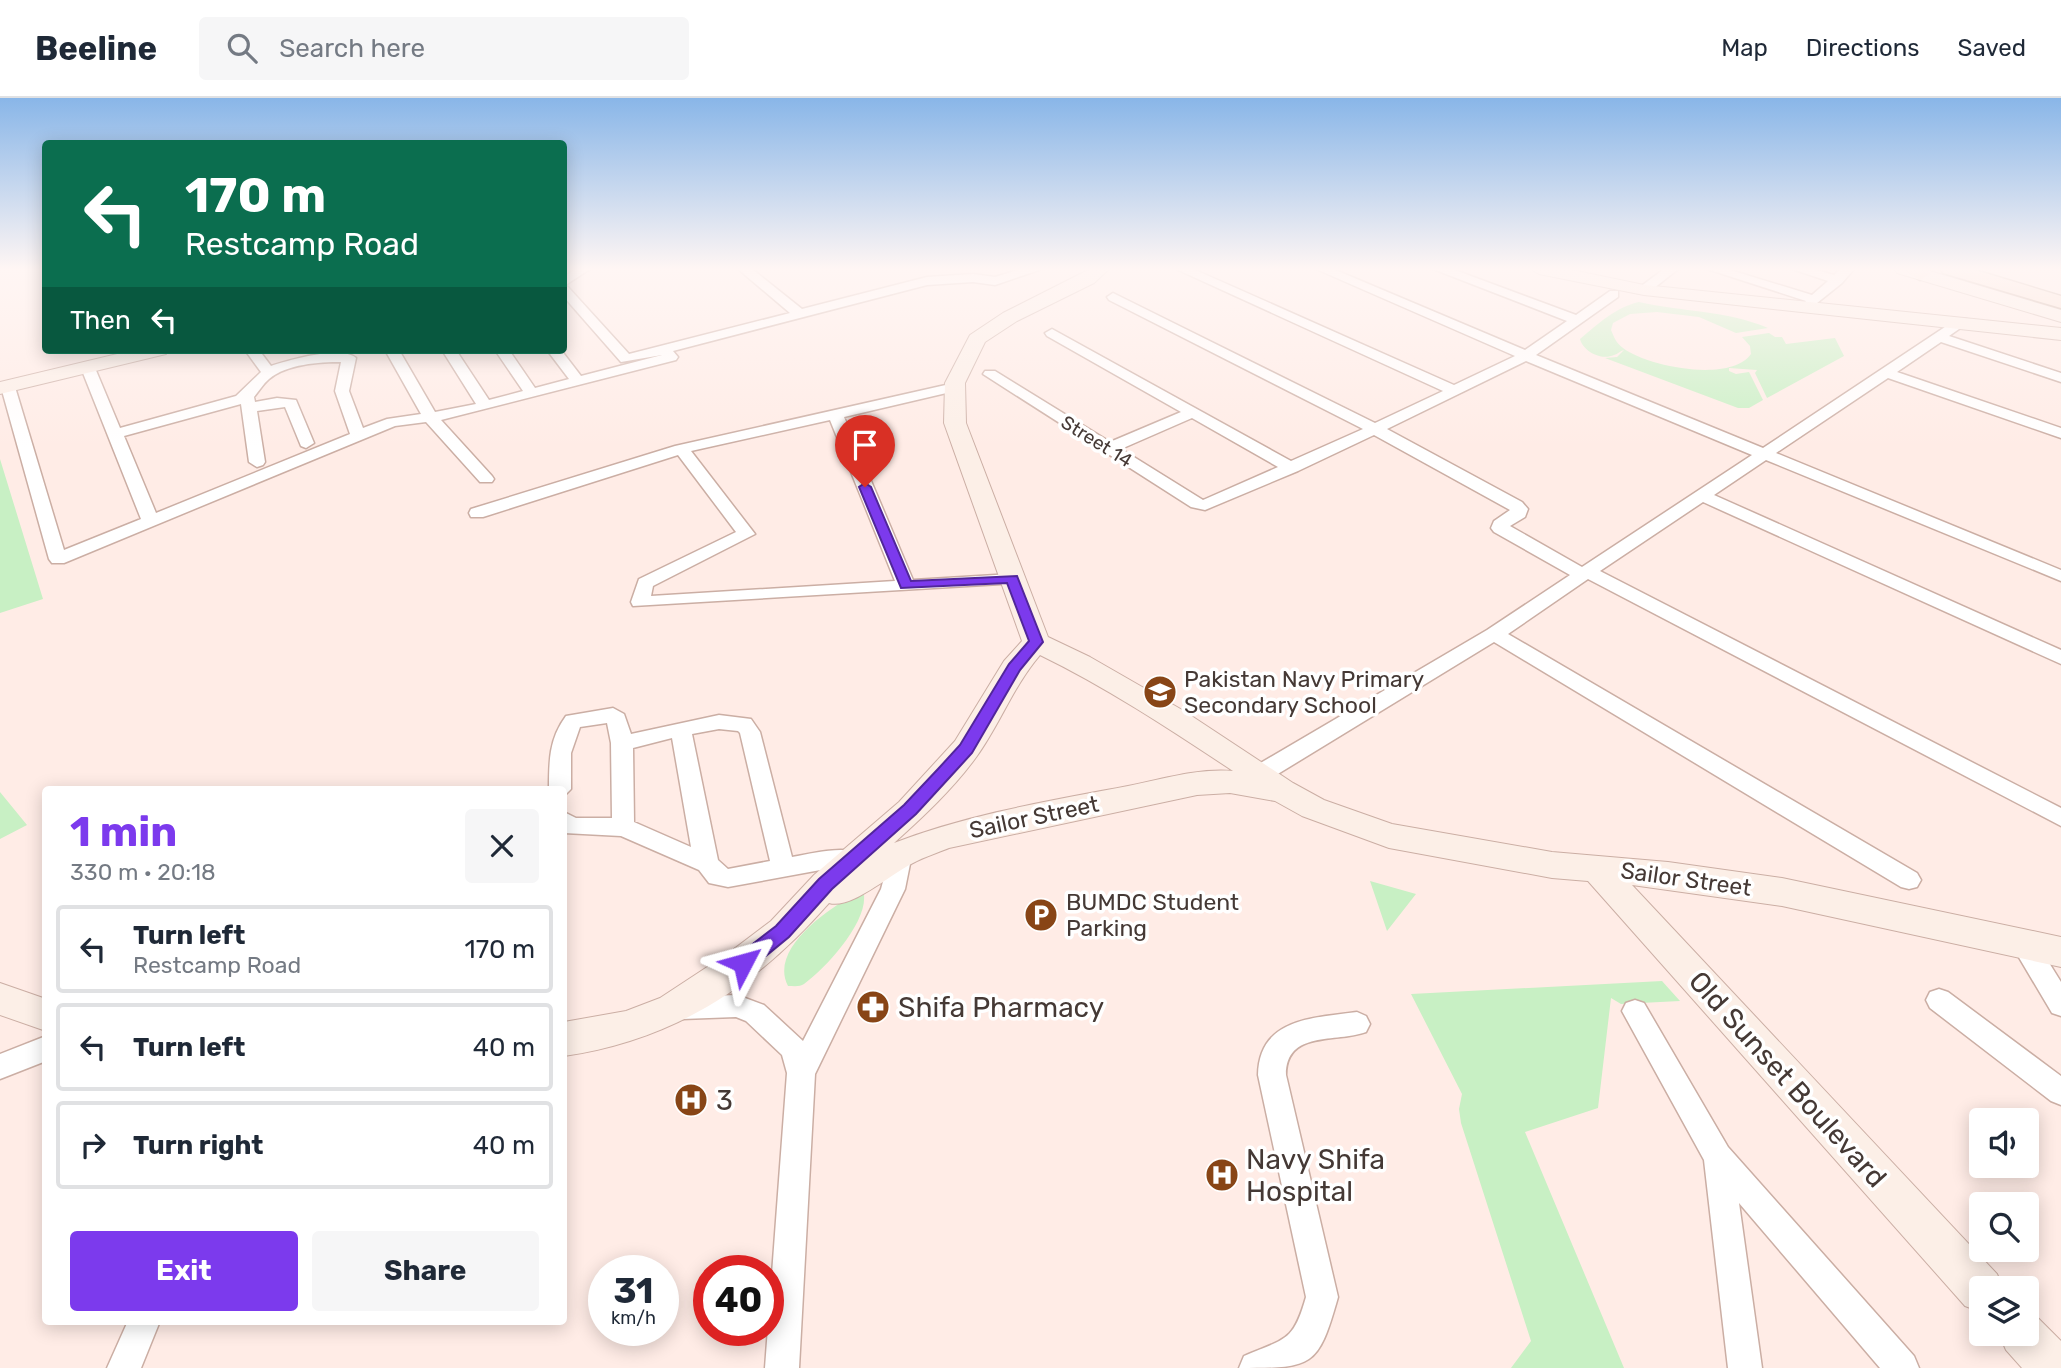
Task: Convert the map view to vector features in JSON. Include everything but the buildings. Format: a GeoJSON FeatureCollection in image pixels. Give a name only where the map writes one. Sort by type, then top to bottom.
{"type":"FeatureCollection","features":[{"type":"Feature","properties":{"kind":"street"},"geometry":{"type":"LineString","coordinates":[[596,328],[626,359],[745,328]]}},
{"type":"Feature","properties":{"kind":"street"},"geometry":{"type":"LineString","coordinates":[[993,328],[977,339],[955,383],[955,423],[1036,642],[1119,686],[1271,782],[1954,328]]}},
{"type":"Feature","properties":{"kind":"street"},"geometry":{"type":"LineString","coordinates":[[1175,328],[1376,429],[1520,509],[1519,513],[1500,525],[1500,528],[2061,818]]}},
{"type":"Feature","properties":{"kind":"street"},"geometry":{"type":"LineString","coordinates":[[1313,328],[1455,391]]}},
{"type":"Feature","properties":{"kind":"street"},"geometry":{"type":"LineString","coordinates":[[1460,328],[2061,576]]}},
{"type":"Feature","properties":{"kind":"street"},"geometry":{"type":"LineString","coordinates":[[1052,333],[1292,468],[1525,356],[1565,328]]}},
{"type":"Feature","properties":{"kind":"street"},"geometry":{"type":"LineString","coordinates":[[2014,328],[2061,334]]}},
{"type":"Feature","properties":{"kind":"street"},"geometry":{"type":"LineString","coordinates":[[1941,338],[2061,378]]}},
{"type":"Feature","properties":{"kind":"street"},"geometry":{"type":"LineString","coordinates":[[143,354],[4,388],[58,559],[392,422],[454,414],[671,357],[664,349]]}},
{"type":"Feature","properties":{"kind":"street"},"geometry":{"type":"LineString","coordinates":[[255,354],[269,373]]}},
{"type":"Feature","properties":{"kind":"street"},"geometry":{"type":"LineString","coordinates":[[257,462],[248,402],[269,373],[336,354]]}},
{"type":"Feature","properties":{"kind":"street"},"geometry":{"type":"LineString","coordinates":[[341,354],[349,358],[342,391],[358,435]]}},
{"type":"Feature","properties":{"kind":"street"},"geometry":{"type":"LineString","coordinates":[[394,354],[430,417],[485,479]]}},
{"type":"Feature","properties":{"kind":"street"},"geometry":{"type":"LineString","coordinates":[[452,354],[485,406]]}},
{"type":"Feature","properties":{"kind":"street"},"geometry":{"type":"LineString","coordinates":[[505,354],[533,394]]}},
{"type":"Feature","properties":{"kind":"street"},"geometry":{"type":"LineString","coordinates":[[557,354],[578,382]]}},
{"type":"Feature","properties":{"kind":"street"},"geometry":{"type":"LineString","coordinates":[[88,368],[151,522]]}},
{"type":"Feature","properties":{"kind":"street"},"geometry":{"type":"LineString","coordinates":[[1887,373],[2061,433]]}},
{"type":"Feature","properties":{"kind":"street","name":"Street 14"},"geometry":{"type":"LineString","coordinates":[[990,374],[1197,503],[1205,505],[1292,468]]}},
{"type":"Feature","properties":{"kind":"street"},"geometry":{"type":"LineString","coordinates":[[477,513],[681,449],[950,388]]}},
{"type":"Feature","properties":{"kind":"street"},"geometry":{"type":"LineString","coordinates":[[115,434],[248,402],[277,402],[291,403],[306,443]]}},
{"type":"Feature","properties":{"kind":"street"},"geometry":{"type":"LineString","coordinates":[[1109,449],[1193,412]]}},
{"type":"Feature","properties":{"kind":"street"},"geometry":{"type":"LineString","coordinates":[[835,413],[906,585]]}},
{"type":"Feature","properties":{"kind":"street"},"geometry":{"type":"LineString","coordinates":[[681,449],[746,534],[645,583],[640,602],[1012,579]]}},
{"type":"Feature","properties":{"kind":"street"},"geometry":{"type":"LineString","coordinates":[[1702,496],[2061,658]]}},
{"type":"Feature","properties":{"kind":"street"},"geometry":{"type":"LineString","coordinates":[[1494,634],[1909,880]]}},
{"type":"Feature","properties":{"kind":"street"},"geometry":{"type":"LineString","coordinates":[[567,1037],[627,1027],[673,1009],[743,963],[783,931],[854,859],[910,810],[966,749],[1014,667],[1036,642]]}},
{"type":"Feature","properties":{"kind":"street"},"geometry":{"type":"LineString","coordinates":[[560,786],[560,744],[564,732],[573,721],[613,715],[617,719],[622,743],[623,827]]}},
{"type":"Feature","properties":{"kind":"street"},"geometry":{"type":"LineString","coordinates":[[622,743],[719,722],[744,724],[750,732],[783,867]]}},
{"type":"Feature","properties":{"kind":"street"},"geometry":{"type":"LineString","coordinates":[[681,729],[708,864],[713,873],[721,878],[826,860],[854,859]]}},
{"type":"Feature","properties":{"kind":"street","name":"Sailor Street"},"geometry":{"type":"LineString","coordinates":[[802,910],[900,854],[943,837],[1197,783],[1271,782],[1313,807],[1389,836],[1552,866],[1595,867],[1668,875],[1782,892],[2061,952]]}},
{"type":"Feature","properties":{"kind":"street"},"geometry":{"type":"LineString","coordinates":[[567,824],[571,827],[623,827],[708,864]]}},
{"type":"Feature","properties":{"kind":"street"},"geometry":{"type":"LineString","coordinates":[[801,1073],[893,889],[900,854]]}},
{"type":"Feature","properties":{"kind":"street","name":"Old Sunset Boulevard"},"geometry":{"type":"LineString","coordinates":[[1595,867],[1969,1277]]}},
{"type":"Feature","properties":{"kind":"street"},"geometry":{"type":"LineString","coordinates":[[2024,944],[2061,1005]]}},
{"type":"Feature","properties":{"kind":"street"},"geometry":{"type":"LineString","coordinates":[[0,999],[42,1014]]}},
{"type":"Feature","properties":{"kind":"street"},"geometry":{"type":"LineString","coordinates":[[1939,1000],[2061,1091]]}},
{"type":"Feature","properties":{"kind":"street"},"geometry":{"type":"LineString","coordinates":[[673,1009],[698,1005],[737,1006],[755,1013],[793,1048],[801,1073],[782,1368]]}},
{"type":"Feature","properties":{"kind":"street"},"geometry":{"type":"LineString","coordinates":[[1635,1011],[1718,1157],[1902,1368]]}},
{"type":"Feature","properties":{"kind":"street"},"geometry":{"type":"LineString","coordinates":[[1256,1368],[1299,1349],[1312,1333],[1322,1297],[1272,1075],[1273,1055],[1283,1041],[1303,1033],[1357,1024]]}},
{"type":"Feature","properties":{"kind":"street"},"geometry":{"type":"LineString","coordinates":[[0,1067],[42,1050]]}},
{"type":"Feature","properties":{"kind":"street"},"geometry":{"type":"LineString","coordinates":[[1718,1157],[1745,1368]]}},
{"type":"Feature","properties":{"kind":"street"},"geometry":{"type":"LineString","coordinates":[[124,1368],[142,1325]]}},
{"type":"Feature","properties":{"kind":"street"},"geometry":{"type":"LineString","coordinates":[[2033,1346],[2054,1368]]}},
{"type":"Feature","properties":{"kind":"green space"},"geometry":{"type":"Polygon","coordinates":[[[1594,328],[1611,328],[1619,344],[1635,355],[1669,366],[1689,369],[1726,368],[1741,363],[1751,354],[1750,346],[1742,337],[1769,333],[1782,337],[1786,344],[1835,338],[1844,356],[1767,398],[1755,373],[1757,370],[1729,368],[1729,371],[1736,374],[1749,372],[1763,400],[1749,408],[1738,408],[1605,358],[1617,357],[1624,350],[1609,357],[1593,354],[1580,339],[1594,328]]]}},
{"type":"Feature","properties":{"kind":"green space"},"geometry":{"type":"Polygon","coordinates":[[[1725,328],[1766,328],[1736,333],[1725,328]]]}},
{"type":"Feature","properties":{"kind":"green space"},"geometry":{"type":"Polygon","coordinates":[[[0,459],[43,599],[0,613],[0,459]]]}},
{"type":"Feature","properties":{"kind":"green space"},"geometry":{"type":"Polygon","coordinates":[[[0,792],[27,825],[0,839],[0,792]]]}},
{"type":"Feature","properties":{"kind":"green space"},"geometry":{"type":"Polygon","coordinates":[[[1370,881],[1416,894],[1387,931],[1370,881]]]}},
{"type":"Feature","properties":{"kind":"green space"},"geometry":{"type":"Polygon","coordinates":[[[854,895],[864,895],[863,906],[843,944],[804,984],[788,986],[784,972],[786,959],[793,945],[829,910],[854,895]]]}},
{"type":"Feature","properties":{"kind":"green space"},"geometry":{"type":"Polygon","coordinates":[[[1662,981],[1680,1001],[1621,1004],[1611,998],[1598,1108],[1525,1132],[1624,1368],[1511,1368],[1531,1341],[1461,1123],[1459,1109],[1462,1094],[1411,994],[1662,981]]]}},
{"type":"Feature","properties":{"kind":"place","name":"Pakistan Navy Primary Secondary School"},"geometry":{"type":"Point","coordinates":[1160,692]}},
{"type":"Feature","properties":{"kind":"place","name":"BUMDC Student Parking"},"geometry":{"type":"Point","coordinates":[1041,915]}},
{"type":"Feature","properties":{"kind":"place","name":"Shifa Pharmacy"},"geometry":{"type":"Point","coordinates":[873,1007]}},
{"type":"Feature","properties":{"kind":"place","name":"3"},"geometry":{"type":"Point","coordinates":[691,1100]}},
{"type":"Feature","properties":{"kind":"place","name":"Navy Shifa Hospital"},"geometry":{"type":"Point","coordinates":[1222,1175]}},
{"type":"Feature","properties":{"kind":"route"},"geometry":{"type":"LineString","coordinates":[[743,963],[783,931],[826,884],[910,810],[966,749],[1014,667],[1036,642],[1012,579],[906,585],[865,487]]}}]}
